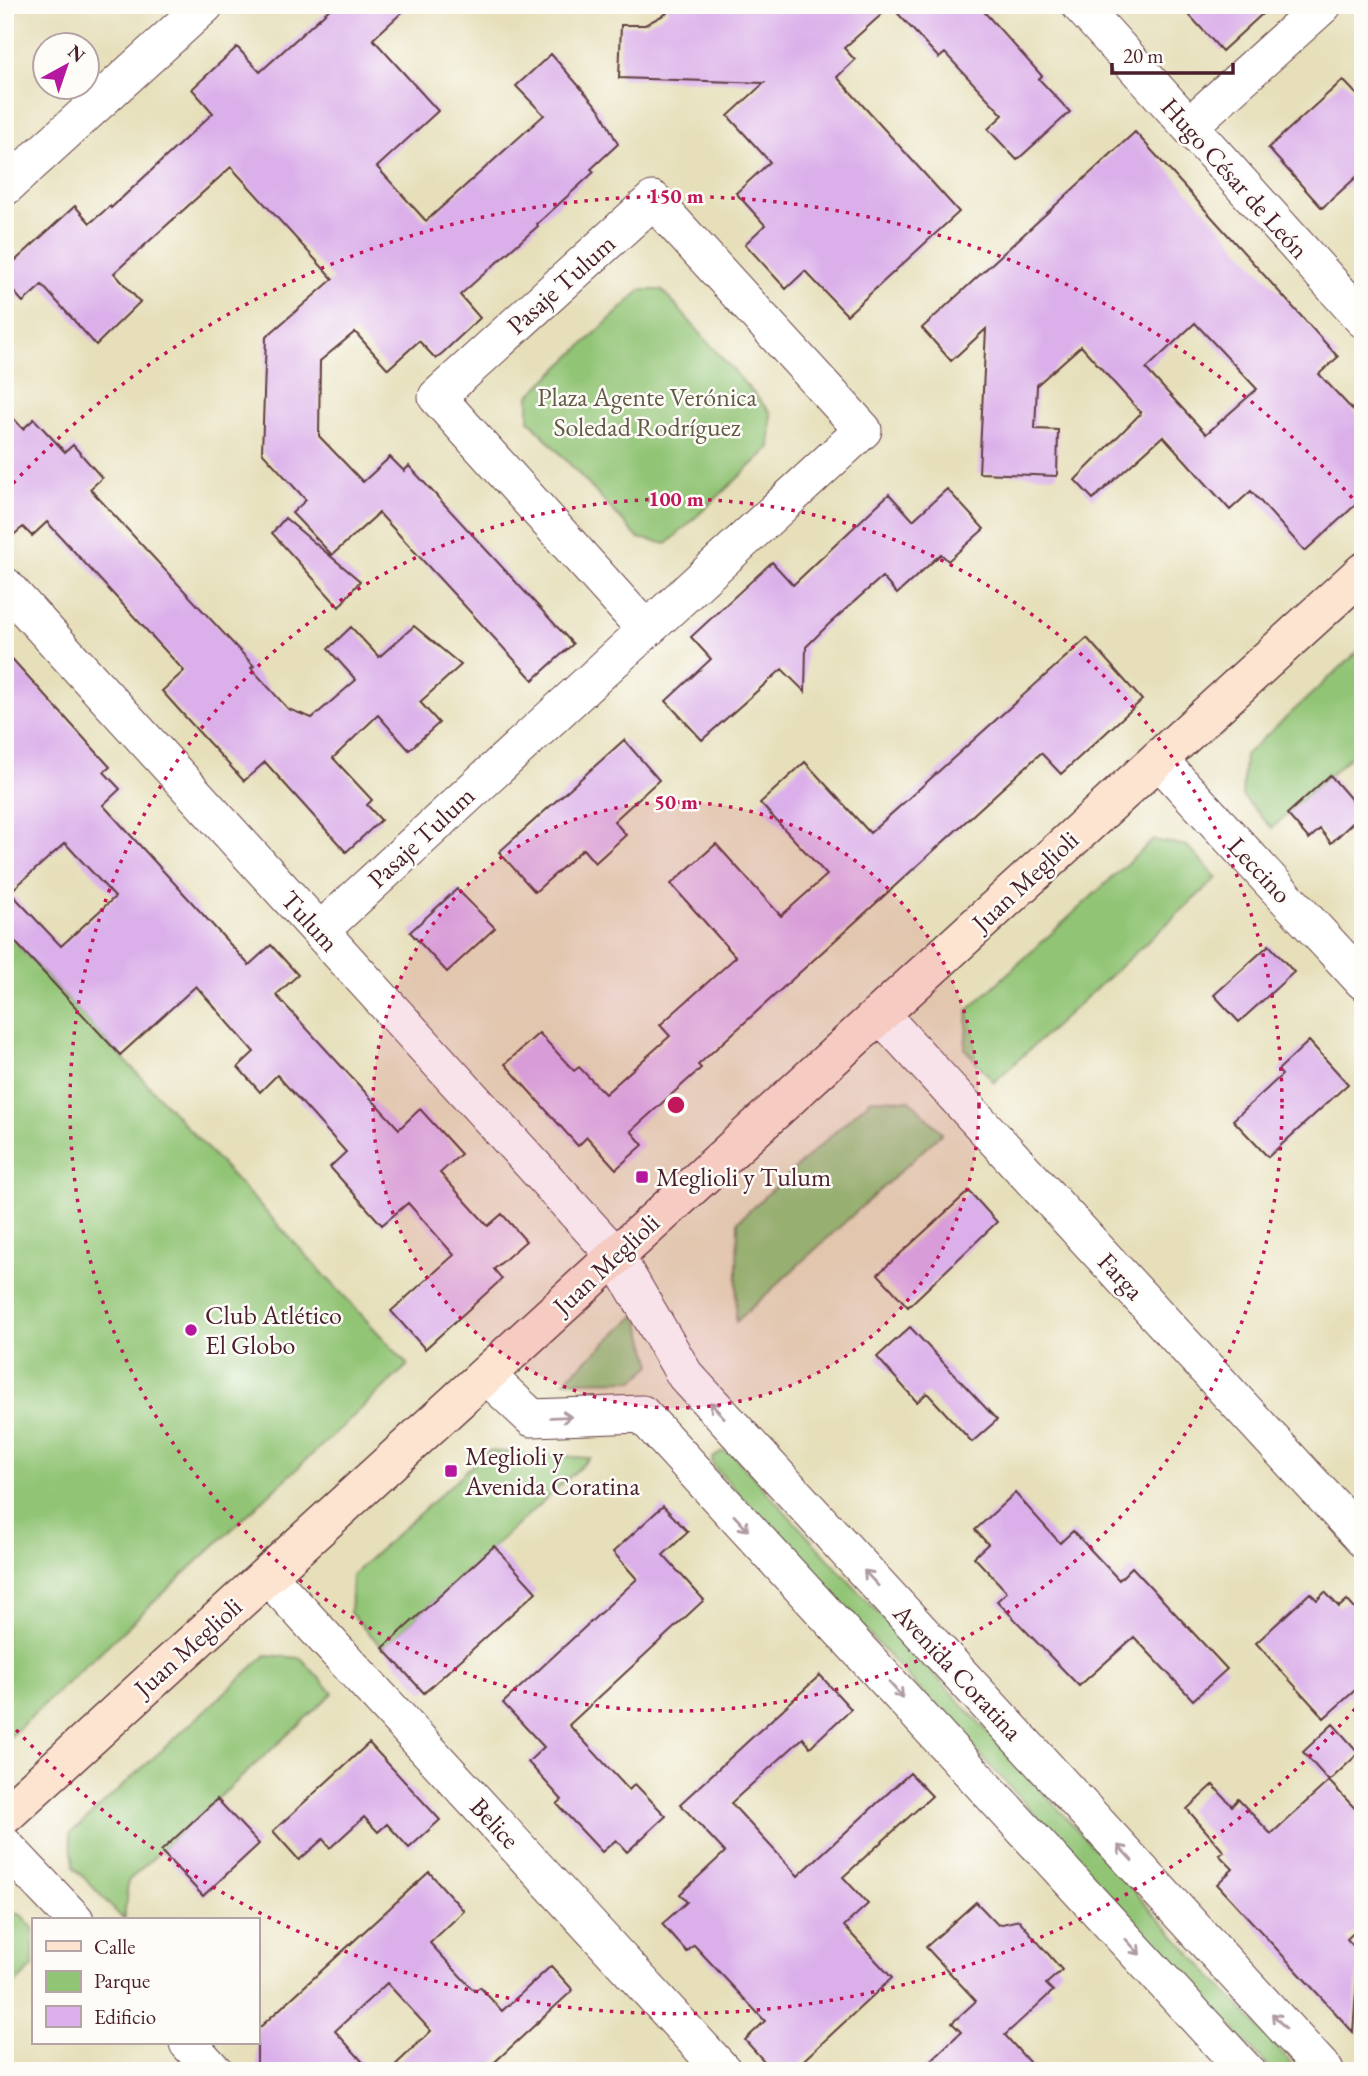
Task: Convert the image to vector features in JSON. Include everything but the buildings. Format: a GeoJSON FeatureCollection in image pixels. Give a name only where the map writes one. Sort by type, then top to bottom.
{"type":"FeatureCollection","features":[{"type":"Feature","properties":{"kind":"main road","name":"Juan Meglioli"},"geometry":{"type":"LineString","coordinates":[[5,1815],[1363,572]]}},
{"type":"Feature","properties":{"kind":"street"},"geometry":{"type":"LineString","coordinates":[[5,187],[205,5]]}},
{"type":"Feature","properties":{"kind":"street","name":"Hugo César de León"},"geometry":{"type":"LineString","coordinates":[[1080,5],[1363,319]]}},
{"type":"Feature","properties":{"kind":"street"},"geometry":{"type":"LineString","coordinates":[[1189,126],[1323,5]]}},
{"type":"Feature","properties":{"kind":"street","name":"Pasaje Tulum"},"geometry":{"type":"LineString","coordinates":[[320,931],[863,430],[653,200],[437,397],[645,629]]}},
{"type":"Feature","properties":{"kind":"street","name":"Tulum"},"geometry":{"type":"LineString","coordinates":[[5,586],[615,1255]]}},
{"type":"Feature","properties":{"kind":"street","name":"Leccino"},"geometry":{"type":"LineString","coordinates":[[1158,759],[1363,981]]}},
{"type":"Feature","properties":{"kind":"street","name":"Farga"},"geometry":{"type":"LineString","coordinates":[[880,1014],[1363,1539]]}},
{"type":"Feature","properties":{"kind":"street","name":"Avenida Coratina"},"geometry":{"type":"LineString","coordinates":[[615,1255],[685,1375],[1325,2071]]}},
{"type":"Feature","properties":{"kind":"street"},"geometry":{"type":"LineString","coordinates":[[486,1375],[532,1418],[642,1415],[685,1375]]}},
{"type":"Feature","properties":{"kind":"street"},"geometry":{"type":"LineString","coordinates":[[642,1415],[1246,2071]]}},
{"type":"Feature","properties":{"kind":"street","name":"Belice"},"geometry":{"type":"LineString","coordinates":[[267,1575],[723,2071]]}},
{"type":"Feature","properties":{"kind":"street"},"geometry":{"type":"LineString","coordinates":[[5,1846],[73,1918]]}},
{"type":"Feature","properties":{"kind":"street"},"geometry":{"type":"LineString","coordinates":[[189,2044],[214,2071]]}},
{"type":"Feature","properties":{"kind":"green space","name":"Plaza Agente Verónica Soledad Rodríguez"},"geometry":{"type":"Polygon","coordinates":[[[641,290],[662,290],[771,413],[770,448],[667,544],[638,538],[529,420],[529,396],[641,290]]]}},
{"type":"Feature","properties":{"kind":"green space"},"geometry":{"type":"Polygon","coordinates":[[[1363,647],[1363,745],[1272,828],[1242,796],[1245,755],[1363,647]]]}},
{"type":"Feature","properties":{"kind":"green space"},"geometry":{"type":"Polygon","coordinates":[[[1153,840],[1187,846],[1217,878],[994,1082],[965,1049],[968,1010],[1153,840]]]}},
{"type":"Feature","properties":{"kind":"green space","name":"Club Atlético El Globo"},"geometry":{"type":"Polygon","coordinates":[[[5,931],[408,1365],[5,1741],[5,931]]]}},
{"type":"Feature","properties":{"kind":"green space"},"geometry":{"type":"Polygon","coordinates":[[[871,1099],[910,1100],[942,1133],[736,1322],[738,1221],[871,1099]]]}},
{"type":"Feature","properties":{"kind":"green space"},"geometry":{"type":"Polygon","coordinates":[[[637,1314],[652,1365],[635,1380],[564,1381],[637,1314]]]}},
{"type":"Feature","properties":{"kind":"green space"},"geometry":{"type":"Polygon","coordinates":[[[488,1451],[590,1458],[383,1648],[350,1613],[352,1575],[488,1451]]]}},
{"type":"Feature","properties":{"kind":"green space"},"geometry":{"type":"Polygon","coordinates":[[[722,1451],[732,1454],[1286,2057],[1292,2066],[1290,2071],[1272,2071],[715,1468],[713,1458],[722,1451]]]}},
{"type":"Feature","properties":{"kind":"green space"},"geometry":{"type":"Polygon","coordinates":[[[266,1655],[301,1658],[333,1693],[128,1881],[124,1918],[74,1867],[70,1834],[266,1655]]]}},
{"type":"Feature","properties":{"kind":"green space"},"geometry":{"type":"Polygon","coordinates":[[[5,1911],[21,1915],[32,1927],[32,1968],[5,1993],[5,1911]]]}},
{"type":"Feature","properties":{"kind":"place","name":"Meglioli y Tulum"},"geometry":{"type":"Point","coordinates":[642,1177]}},
{"type":"Feature","properties":{"kind":"place","name":"Club Atlético El Globo"},"geometry":{"type":"Point","coordinates":[191,1330]}},
{"type":"Feature","properties":{"kind":"place","name":"Meglioli y Avenida Coratina"},"geometry":{"type":"Point","coordinates":[451,1471]}}]}
